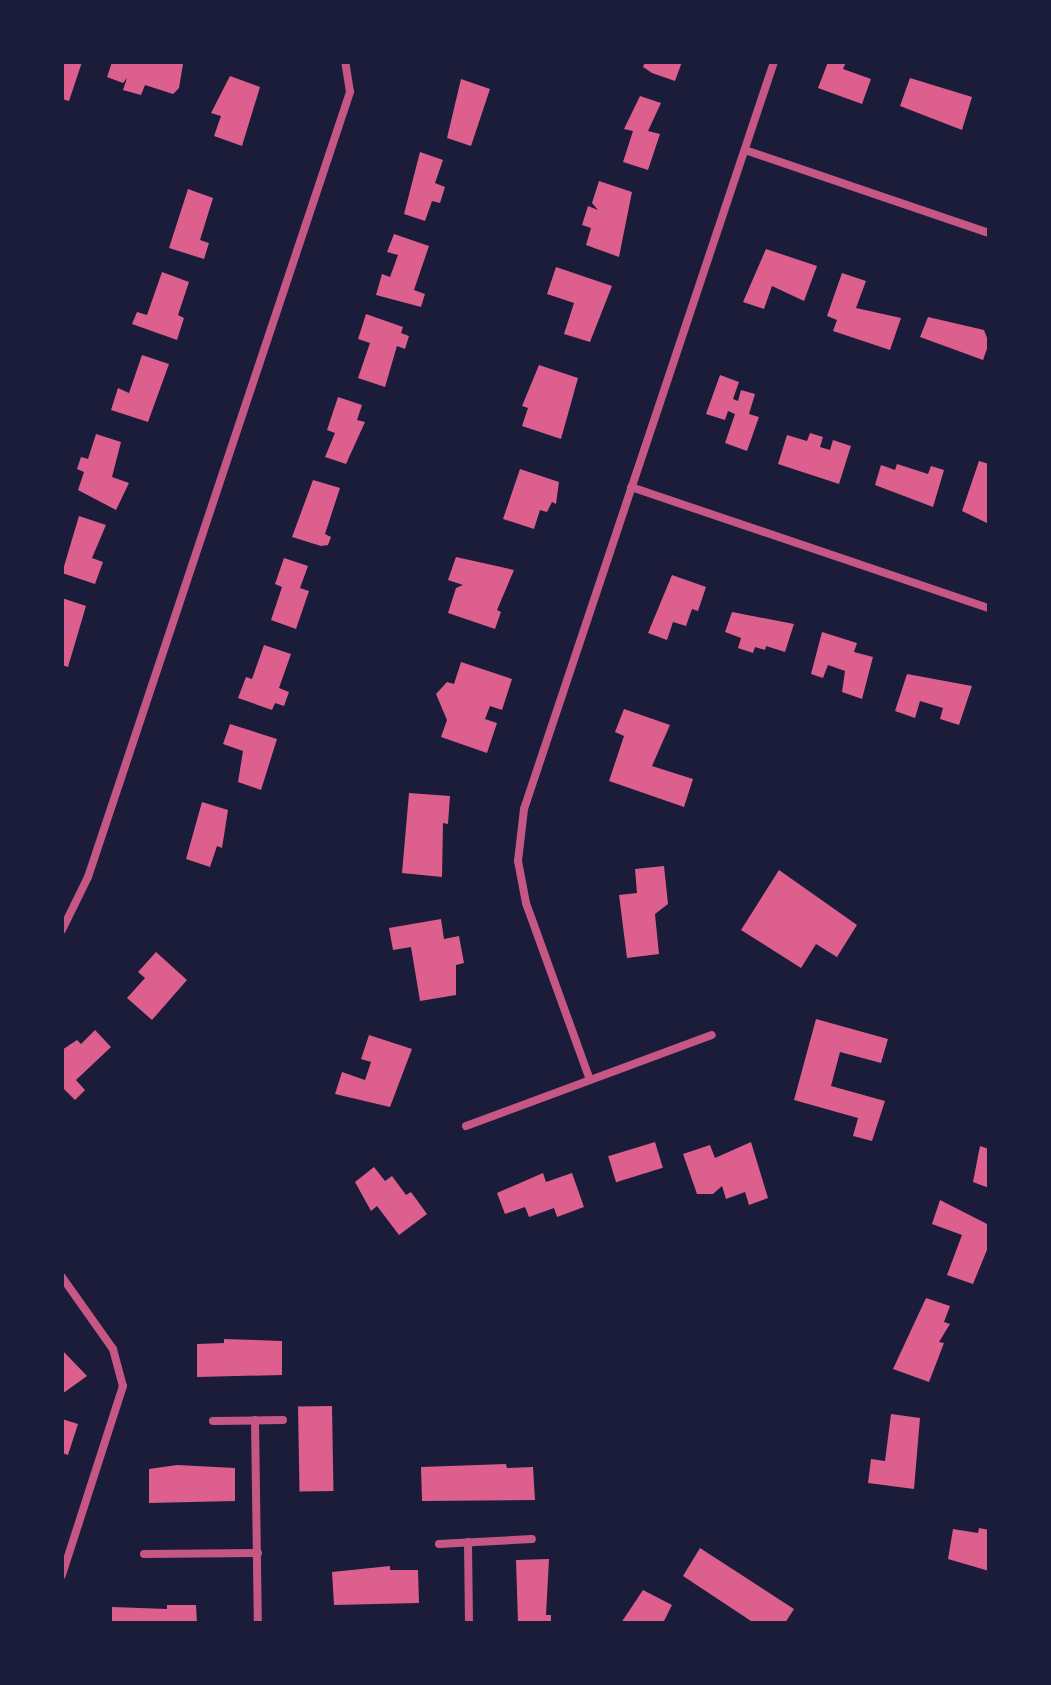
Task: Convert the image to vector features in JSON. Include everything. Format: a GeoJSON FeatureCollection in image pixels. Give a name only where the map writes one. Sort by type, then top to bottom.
{"type":"FeatureCollection","features":[{"type":"Feature","properties":{"kind":"street"},"geometry":{"type":"LineString","coordinates":[[590,1080],[526,903],[518,843],[524,809],[774,62]]}},
{"type":"Feature","properties":{"kind":"street"},"geometry":{"type":"LineString","coordinates":[[62,930],[88,877],[350,92],[346,65]]}},
{"type":"Feature","properties":{"kind":"street"},"geometry":{"type":"LineString","coordinates":[[745,150],[989,233]]}},
{"type":"Feature","properties":{"kind":"street"},"geometry":{"type":"LineString","coordinates":[[631,487],[989,608]]}},
{"type":"Feature","properties":{"kind":"street"},"geometry":{"type":"LineString","coordinates":[[466,1126],[712,1035]]}},
{"type":"Feature","properties":{"kind":"street"},"geometry":{"type":"LineString","coordinates":[[62,1277],[113,1349],[123,1386],[62,1575]]}},
{"type":"Feature","properties":{"kind":"street"},"geometry":{"type":"LineString","coordinates":[[255,1420],[258,1623]]}},
{"type":"Feature","properties":{"kind":"street"},"geometry":{"type":"LineString","coordinates":[[213,1421],[283,1420]]}},
{"type":"Feature","properties":{"kind":"street"},"geometry":{"type":"LineString","coordinates":[[439,1544],[532,1539]]}},
{"type":"Feature","properties":{"kind":"street"},"geometry":{"type":"LineString","coordinates":[[468,1542],[469,1623]]}},
{"type":"Feature","properties":{"kind":"street"},"geometry":{"type":"LineString","coordinates":[[144,1554],[258,1553]]}},
{"type":"Feature","properties":{"kind":"building"},"geometry":{"type":"Polygon","coordinates":[[[62,62],[82,62],[69,101],[62,99],[62,62]]]}},
{"type":"Feature","properties":{"kind":"building"},"geometry":{"type":"Polygon","coordinates":[[[112,62],[183,64],[179,88],[173,94],[145,85],[141,95],[123,90],[127,78],[123,83],[107,77],[112,62]]]}},
{"type":"Feature","properties":{"kind":"building"},"geometry":{"type":"Polygon","coordinates":[[[645,62],[682,62],[675,81],[652,73],[643,67],[645,62]]]}},
{"type":"Feature","properties":{"kind":"building"},"geometry":{"type":"Polygon","coordinates":[[[828,62],[846,62],[843,69],[871,79],[862,104],[818,88],[828,62]]]}},
{"type":"Feature","properties":{"kind":"building"},"geometry":{"type":"Polygon","coordinates":[[[230,76],[260,87],[242,146],[214,136],[221,116],[211,113],[230,76]]]}},
{"type":"Feature","properties":{"kind":"building"},"geometry":{"type":"Polygon","coordinates":[[[910,78],[972,97],[962,130],[900,106],[910,78]]]}},
{"type":"Feature","properties":{"kind":"building"},"geometry":{"type":"Polygon","coordinates":[[[461,79],[490,89],[471,146],[447,138],[461,79]]]}},
{"type":"Feature","properties":{"kind":"building"},"geometry":{"type":"Polygon","coordinates":[[[640,96],[661,103],[648,131],[660,134],[648,170],[623,162],[633,131],[624,129],[640,96]]]}},
{"type":"Feature","properties":{"kind":"building"},"geometry":{"type":"Polygon","coordinates":[[[420,152],[443,160],[435,183],[445,187],[440,203],[432,201],[425,221],[404,214],[420,152]]]}},
{"type":"Feature","properties":{"kind":"building"},"geometry":{"type":"Polygon","coordinates":[[[599,181],[632,192],[619,257],[586,245],[591,228],[582,225],[588,206],[598,210],[592,203],[599,181]]]}},
{"type":"Feature","properties":{"kind":"building"},"geometry":{"type":"Polygon","coordinates":[[[188,189],[213,198],[200,240],[209,243],[204,259],[169,248],[188,189]]]}},
{"type":"Feature","properties":{"kind":"building"},"geometry":{"type":"Polygon","coordinates":[[[394,234],[429,246],[414,290],[425,294],[421,307],[376,295],[382,274],[390,277],[398,255],[387,252],[394,234]]]}},
{"type":"Feature","properties":{"kind":"building"},"geometry":{"type":"Polygon","coordinates":[[[766,249],[817,266],[804,301],[772,286],[764,309],[743,302],[766,249]]]}},
{"type":"Feature","properties":{"kind":"building"},"geometry":{"type":"Polygon","coordinates":[[[556,267],[612,286],[590,342],[564,334],[574,303],[547,294],[556,267]]]}},
{"type":"Feature","properties":{"kind":"building"},"geometry":{"type":"Polygon","coordinates":[[[162,272],[189,282],[178,315],[184,318],[177,340],[132,324],[137,312],[147,315],[162,272]]]}},
{"type":"Feature","properties":{"kind":"building"},"geometry":{"type":"Polygon","coordinates":[[[842,273],[866,281],[856,308],[901,318],[890,350],[833,331],[837,320],[827,316],[842,273]]]}},
{"type":"Feature","properties":{"kind":"building"},"geometry":{"type":"Polygon","coordinates":[[[366,314],[403,327],[401,333],[409,336],[405,349],[397,346],[385,387],[358,378],[370,343],[358,339],[366,314]]]}},
{"type":"Feature","properties":{"kind":"building"},"geometry":{"type":"Polygon","coordinates":[[[928,317],[984,330],[989,343],[983,360],[920,337],[928,317]]]}},
{"type":"Feature","properties":{"kind":"building"},"geometry":{"type":"Polygon","coordinates":[[[142,355],[169,364],[148,422],[111,410],[118,388],[129,393],[142,355]]]}},
{"type":"Feature","properties":{"kind":"building"},"geometry":{"type":"Polygon","coordinates":[[[539,365],[578,378],[561,439],[522,426],[528,408],[522,406],[539,365]]]}},
{"type":"Feature","properties":{"kind":"building"},"geometry":{"type":"Polygon","coordinates":[[[720,375],[739,382],[733,399],[738,401],[741,390],[755,394],[749,414],[759,417],[747,451],[725,443],[735,414],[728,411],[725,420],[706,414],[720,375]]]}},
{"type":"Feature","properties":{"kind":"building"},"geometry":{"type":"Polygon","coordinates":[[[338,397],[362,405],[357,420],[365,422],[346,464],[325,457],[335,433],[327,430],[338,397]]]}},
{"type":"Feature","properties":{"kind":"building"},"geometry":{"type":"Polygon","coordinates":[[[810,433],[823,437],[820,447],[830,450],[833,440],[851,446],[839,484],[778,464],[787,435],[807,441],[810,433]]]}},
{"type":"Feature","properties":{"kind":"building"},"geometry":{"type":"Polygon","coordinates":[[[96,434],[121,442],[112,477],[129,483],[116,510],[78,490],[84,472],[77,469],[81,457],[88,459],[96,434]]]}},
{"type":"Feature","properties":{"kind":"building"},"geometry":{"type":"Polygon","coordinates":[[[979,461],[989,464],[989,524],[962,511],[979,461]]]}},
{"type":"Feature","properties":{"kind":"building"},"geometry":{"type":"Polygon","coordinates":[[[897,464],[928,474],[931,466],[944,470],[933,507],[875,485],[881,465],[895,470],[897,464]]]}},
{"type":"Feature","properties":{"kind":"building"},"geometry":{"type":"Polygon","coordinates":[[[520,469],[559,482],[556,504],[552,502],[547,512],[540,510],[534,529],[503,519],[520,469]]]}},
{"type":"Feature","properties":{"kind":"building"},"geometry":{"type":"Polygon","coordinates":[[[313,480],[340,488],[325,534],[331,537],[328,545],[321,546],[292,537],[313,480]]]}},
{"type":"Feature","properties":{"kind":"building"},"geometry":{"type":"Polygon","coordinates":[[[79,516],[106,525],[92,558],[103,562],[95,584],[62,573],[79,516]]]}},
{"type":"Feature","properties":{"kind":"building"},"geometry":{"type":"Polygon","coordinates":[[[456,557],[514,570],[497,610],[501,612],[495,629],[448,613],[456,588],[463,585],[448,580],[456,557]]]}},
{"type":"Feature","properties":{"kind":"building"},"geometry":{"type":"Polygon","coordinates":[[[284,558],[308,566],[300,588],[309,591],[296,629],[271,620],[282,587],[275,584],[284,558]]]}},
{"type":"Feature","properties":{"kind":"building"},"geometry":{"type":"Polygon","coordinates":[[[672,575],[706,587],[698,611],[692,609],[686,626],[673,622],[667,640],[648,633],[672,575]]]}},
{"type":"Feature","properties":{"kind":"building"},"geometry":{"type":"Polygon","coordinates":[[[62,598],[86,606],[68,667],[62,665],[62,598]]]}},
{"type":"Feature","properties":{"kind":"building"},"geometry":{"type":"Polygon","coordinates":[[[732,612],[794,624],[785,652],[766,646],[765,650],[755,647],[753,653],[738,648],[741,638],[725,632],[732,612]]]}},
{"type":"Feature","properties":{"kind":"building"},"geometry":{"type":"Polygon","coordinates":[[[822,632],[857,643],[854,652],[873,657],[862,699],[842,692],[845,671],[828,665],[823,678],[811,674],[822,632]]]}},
{"type":"Feature","properties":{"kind":"building"},"geometry":{"type":"Polygon","coordinates":[[[264,645],[291,654],[279,688],[289,692],[284,706],[275,703],[272,710],[238,698],[246,677],[252,679],[264,645]]]}},
{"type":"Feature","properties":{"kind":"building"},"geometry":{"type":"Polygon","coordinates":[[[461,662],[512,679],[502,710],[490,706],[485,719],[497,723],[487,753],[441,737],[447,720],[436,694],[447,682],[454,684],[461,662]]]}},
{"type":"Feature","properties":{"kind":"building"},"geometry":{"type":"Polygon","coordinates":[[[907,674],[972,686],[959,725],[940,719],[943,708],[920,701],[915,718],[895,711],[907,674]]]}},
{"type":"Feature","properties":{"kind":"building"},"geometry":{"type":"Polygon","coordinates":[[[624,709],[670,725],[652,766],[693,779],[684,807],[609,781],[624,736],[615,732],[624,709]]]}},
{"type":"Feature","properties":{"kind":"building"},"geometry":{"type":"Polygon","coordinates":[[[230,724],[277,739],[261,790],[238,782],[243,751],[223,744],[230,724]]]}},
{"type":"Feature","properties":{"kind":"building"},"geometry":{"type":"Polygon","coordinates":[[[409,793],[450,796],[448,824],[443,823],[442,877],[402,873],[409,793]]]}},
{"type":"Feature","properties":{"kind":"building"},"geometry":{"type":"Polygon","coordinates":[[[202,802],[228,810],[222,848],[217,846],[210,867],[186,859],[202,802]]]}},
{"type":"Feature","properties":{"kind":"building"},"geometry":{"type":"Polygon","coordinates":[[[664,866],[668,904],[655,914],[659,954],[627,958],[619,895],[637,893],[635,869],[664,866]]]}},
{"type":"Feature","properties":{"kind":"building"},"geometry":{"type":"Polygon","coordinates":[[[779,870],[857,925],[837,957],[816,944],[801,968],[741,930],[779,870]]]}},
{"type":"Feature","properties":{"kind":"building"},"geometry":{"type":"Polygon","coordinates":[[[441,919],[444,939],[459,936],[464,963],[456,965],[456,995],[420,1001],[411,947],[393,950],[389,928],[441,919]]]}},
{"type":"Feature","properties":{"kind":"building"},"geometry":{"type":"Polygon","coordinates":[[[156,952],[187,980],[152,1020],[127,998],[145,978],[138,972],[156,952]]]}},
{"type":"Feature","properties":{"kind":"building"},"geometry":{"type":"Polygon","coordinates":[[[816,1019],[888,1039],[881,1063],[840,1052],[831,1086],[885,1101],[872,1141],[853,1136],[858,1118],[794,1100],[816,1019]]]}},
{"type":"Feature","properties":{"kind":"building"},"geometry":{"type":"Polygon","coordinates":[[[95,1030],[111,1047],[76,1080],[85,1090],[75,1100],[62,1087],[62,1050],[77,1040],[81,1044],[95,1030]]]}},
{"type":"Feature","properties":{"kind":"building"},"geometry":{"type":"Polygon","coordinates":[[[369,1035],[412,1049],[390,1107],[335,1094],[342,1072],[365,1080],[371,1062],[361,1059],[369,1035]]]}},
{"type":"Feature","properties":{"kind":"building"},"geometry":{"type":"Polygon","coordinates":[[[655,1142],[663,1168],[616,1182],[608,1156],[655,1142]]]}},
{"type":"Feature","properties":{"kind":"building"},"geometry":{"type":"Polygon","coordinates":[[[751,1142],[768,1198],[749,1205],[745,1192],[726,1199],[722,1186],[713,1194],[697,1194],[683,1154],[710,1145],[715,1158],[751,1142]]]}},
{"type":"Feature","properties":{"kind":"building"},"geometry":{"type":"Polygon","coordinates":[[[980,1146],[989,1149],[989,1188],[973,1182],[980,1146]]]}},
{"type":"Feature","properties":{"kind":"building"},"geometry":{"type":"Polygon","coordinates":[[[374,1167],[385,1181],[392,1176],[406,1195],[411,1192],[427,1214],[399,1235],[377,1206],[371,1211],[355,1182],[374,1167]]]}},
{"type":"Feature","properties":{"kind":"building"},"geometry":{"type":"Polygon","coordinates":[[[543,1173],[546,1182],[572,1173],[584,1207],[557,1217],[554,1208],[529,1217],[525,1207],[505,1214],[497,1193],[543,1173]]]}},
{"type":"Feature","properties":{"kind":"building"},"geometry":{"type":"Polygon","coordinates":[[[940,1200],[989,1225],[989,1245],[973,1284],[947,1275],[962,1235],[932,1224],[940,1200]]]}},
{"type":"Feature","properties":{"kind":"building"},"geometry":{"type":"Polygon","coordinates":[[[926,1298],[950,1306],[944,1322],[950,1324],[939,1342],[944,1343],[929,1382],[893,1369],[926,1298]]]}},
{"type":"Feature","properties":{"kind":"building"},"geometry":{"type":"Polygon","coordinates":[[[224,1339],[282,1341],[282,1375],[197,1377],[197,1344],[224,1343],[224,1339]]]}},
{"type":"Feature","properties":{"kind":"building"},"geometry":{"type":"Polygon","coordinates":[[[62,1350],[87,1376],[62,1394],[62,1350]]]}},
{"type":"Feature","properties":{"kind":"building"},"geometry":{"type":"Polygon","coordinates":[[[332,1406],[333,1491],[299,1492],[298,1407],[332,1406]]]}},
{"type":"Feature","properties":{"kind":"building"},"geometry":{"type":"Polygon","coordinates":[[[891,1414],[920,1418],[914,1489],[868,1483],[871,1459],[885,1461],[891,1414]]]}},
{"type":"Feature","properties":{"kind":"building"},"geometry":{"type":"Polygon","coordinates":[[[62,1419],[78,1424],[68,1455],[62,1453],[62,1419]]]}},
{"type":"Feature","properties":{"kind":"building"},"geometry":{"type":"Polygon","coordinates":[[[506,1464],[507,1468],[533,1467],[535,1500],[422,1501],[421,1467],[506,1464]]]}},
{"type":"Feature","properties":{"kind":"building"},"geometry":{"type":"Polygon","coordinates":[[[177,1465],[235,1468],[235,1501],[149,1503],[149,1469],[177,1465]]]}},
{"type":"Feature","properties":{"kind":"building"},"geometry":{"type":"Polygon","coordinates":[[[979,1528],[989,1530],[989,1571],[948,1559],[953,1529],[978,1533],[979,1528]]]}},
{"type":"Feature","properties":{"kind":"building"},"geometry":{"type":"Polygon","coordinates":[[[700,1548],[794,1609],[785,1623],[754,1623],[683,1576],[700,1548]]]}},
{"type":"Feature","properties":{"kind":"building"},"geometry":{"type":"Polygon","coordinates":[[[549,1559],[546,1615],[551,1615],[551,1623],[518,1623],[516,1560],[549,1559]]]}},
{"type":"Feature","properties":{"kind":"building"},"geometry":{"type":"Polygon","coordinates":[[[390,1566],[390,1570],[418,1570],[419,1603],[334,1605],[332,1572],[390,1566]]]}},
{"type":"Feature","properties":{"kind":"building"},"geometry":{"type":"Polygon","coordinates":[[[643,1590],[672,1605],[663,1623],[621,1623],[643,1590]]]}},
{"type":"Feature","properties":{"kind":"building"},"geometry":{"type":"Polygon","coordinates":[[[167,1605],[196,1605],[197,1623],[112,1623],[112,1607],[167,1609],[167,1605]]]}}]}
